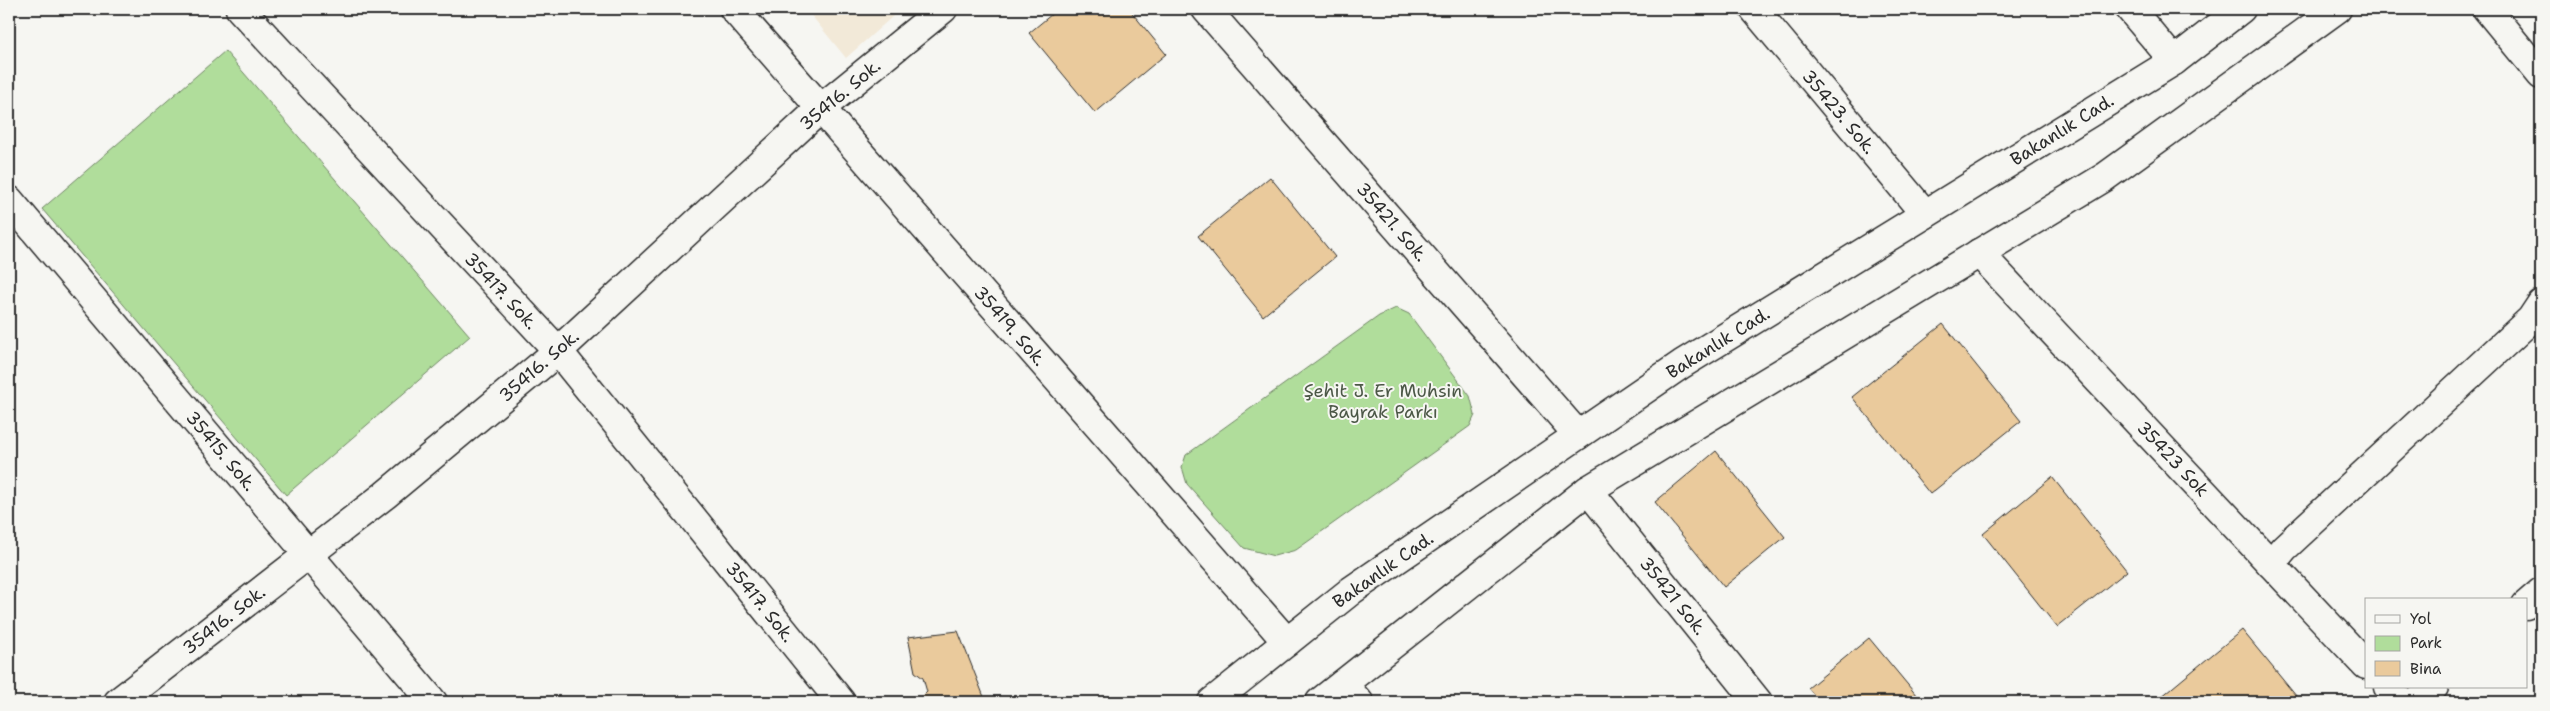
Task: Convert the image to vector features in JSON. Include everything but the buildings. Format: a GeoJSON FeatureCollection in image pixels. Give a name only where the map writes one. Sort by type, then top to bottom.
{"type":"FeatureCollection","features":[{"type":"Feature","properties":{"kind":"street","name":"35417. Sok."},"geometry":{"type":"LineString","coordinates":[[240,9],[558,351],[841,702]]}},
{"type":"Feature","properties":{"kind":"street","name":"35419. Sok."},"geometry":{"type":"LineString","coordinates":[[734,9],[1286,642]]}},
{"type":"Feature","properties":{"kind":"street","name":"35416. Sok."},"geometry":{"type":"LineString","coordinates":[[118,702],[385,495],[558,351],[820,109],[942,9]]}},
{"type":"Feature","properties":{"kind":"street","name":"35421. Sok."},"geometry":{"type":"LineString","coordinates":[[1206,9],[1578,435]]}},
{"type":"Feature","properties":{"kind":"street","name":"35423. Sok."},"geometry":{"type":"LineString","coordinates":[[1754,9],[1925,214]]}},
{"type":"Feature","properties":{"kind":"street"},"geometry":{"type":"LineString","coordinates":[[2130,9],[2174,61]]}},
{"type":"Feature","properties":{"kind":"street","name":"Bakanlık Cad."},"geometry":{"type":"LineString","coordinates":[[1212,702],[1352,590],[1682,364],[2174,61],[2241,9]]}},
{"type":"Feature","properties":{"kind":"street"},"geometry":{"type":"LineString","coordinates":[[1320,702],[1351,693],[1588,490],[2104,177],[2337,9]]}},
{"type":"Feature","properties":{"kind":"street"},"geometry":{"type":"LineString","coordinates":[[2487,9],[2541,76]]}},
{"type":"Feature","properties":{"kind":"street","name":"35415. Sok."},"geometry":{"type":"LineString","coordinates":[[9,200],[433,702]]}},
{"type":"Feature","properties":{"kind":"street","name":"35423 Sok"},"geometry":{"type":"LineString","coordinates":[[1979,253],[2365,663]]}},
{"type":"Feature","properties":{"kind":"street"},"geometry":{"type":"LineString","coordinates":[[2272,564],[2284,548],[2531,319],[2541,304]]}},
{"type":"Feature","properties":{"kind":"street","name":"35421 Sok."},"geometry":{"type":"LineString","coordinates":[[1588,490],[1758,702]]}},
{"type":"Feature","properties":{"kind":"street"},"geometry":{"type":"LineString","coordinates":[[2528,603],[2541,592]]}},
{"type":"Feature","properties":{"kind":"street"},"geometry":{"type":"LineString","coordinates":[[2389,688],[2402,702]]}},
{"type":"Feature","properties":{"kind":"street"},"geometry":{"type":"LineString","coordinates":[[2417,702],[2433,688]]}},
{"type":"Feature","properties":{"kind":"shaded area"},"geometry":{"type":"Polygon","coordinates":[[[806,9],[901,9],[846,58],[806,9]]]}},
{"type":"Feature","properties":{"kind":"green space"},"geometry":{"type":"Polygon","coordinates":[[[225,51],[470,336],[286,495],[42,209],[225,51]]]}},
{"type":"Feature","properties":{"kind":"green space","name":"Şehit J. Er Muhsin Bayrak Parkı"},"geometry":{"type":"Polygon","coordinates":[[[1396,308],[1409,314],[1470,396],[1475,415],[1470,426],[1296,550],[1274,556],[1244,548],[1187,484],[1182,467],[1186,455],[1379,316],[1396,308]]]}}]}
